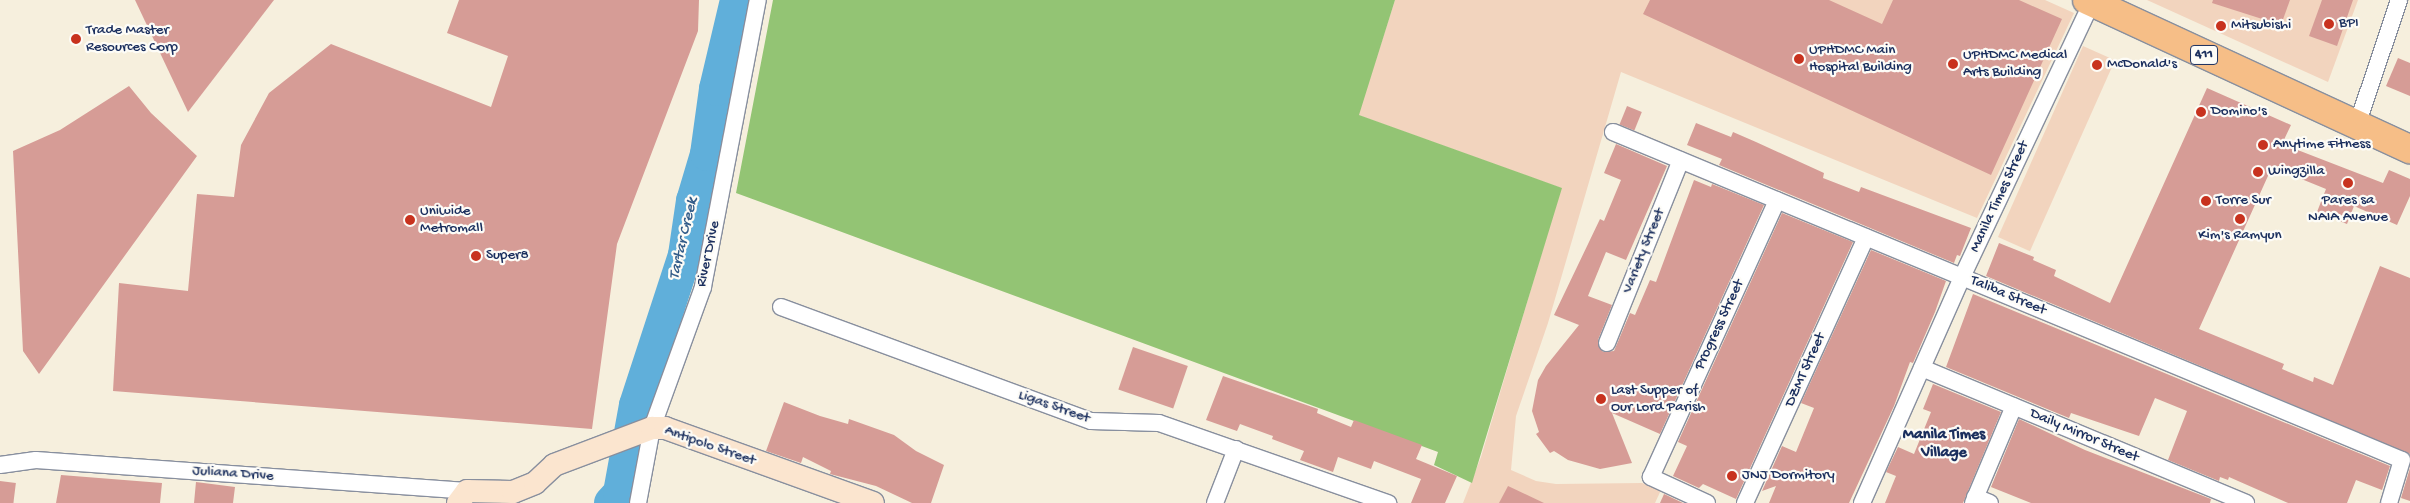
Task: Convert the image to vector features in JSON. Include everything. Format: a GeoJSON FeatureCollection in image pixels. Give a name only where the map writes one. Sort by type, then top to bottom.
{"type":"FeatureCollection","features":[{"type":"Feature","properties":{"kind":"highway","name":"411"},"geometry":{"type":"LineString","coordinates":[[2090,1],[2410,150]]}},
{"type":"Feature","properties":{"kind":"street","name":"River Drive"},"geometry":{"type":"LineString","coordinates":[[638,503],[646,431],[702,287],[758,0]]}},
{"type":"Feature","properties":{"kind":"street"},"geometry":{"type":"LineString","coordinates":[[2357,125],[2399,0]]}},
{"type":"Feature","properties":{"kind":"street","name":"Manila Times Street"},"geometry":{"type":"LineString","coordinates":[[1862,503],[1962,277],[2090,1]]}},
{"type":"Feature","properties":{"kind":"street","name":"Taliba Street"},"geometry":{"type":"LineString","coordinates":[[1613,132],[2402,460],[2389,503]]}},
{"type":"Feature","properties":{"kind":"street","name":"Variety Street"},"geometry":{"type":"LineString","coordinates":[[1607,343],[1681,160]]}},
{"type":"Feature","properties":{"kind":"street","name":"Progress Street"},"geometry":{"type":"LineString","coordinates":[[1707,503],[1651,478],[1777,200]]}},
{"type":"Feature","properties":{"kind":"street","name":"DZMT Street"},"geometry":{"type":"LineString","coordinates":[[1745,503],[1866,237]]}},
{"type":"Feature","properties":{"kind":"street","name":"Ligas Street"},"geometry":{"type":"LineString","coordinates":[[781,307],[1092,421],[1159,423],[1388,503]]}},
{"type":"Feature","properties":{"kind":"street","name":"Daily Mirror Street"},"geometry":{"type":"LineString","coordinates":[[1922,368],[2246,503]]}},
{"type":"Feature","properties":{"kind":"street"},"geometry":{"type":"LineString","coordinates":[[1979,501],[2014,406]]}},
{"type":"Feature","properties":{"kind":"street","name":"Antipolo Street"},"geometry":{"type":"LineString","coordinates":[[646,431],[665,428],[873,503]]}},
{"type":"Feature","properties":{"kind":"street"},"geometry":{"type":"LineString","coordinates":[[462,497],[513,492],[535,483],[554,465],[646,431]]}},
{"type":"Feature","properties":{"kind":"street"},"geometry":{"type":"LineString","coordinates":[[1215,503],[1236,449]]}},
{"type":"Feature","properties":{"kind":"street","name":"Juliana Drive"},"geometry":{"type":"LineString","coordinates":[[0,465],[36,460],[462,497]]}},
{"type":"Feature","properties":{"kind":"shaded area"},"geometry":{"type":"Polygon","coordinates":[[[1395,0],[2045,0],[2074,13],[1977,218],[1621,72],[1548,323],[1516,416],[1511,470],[1536,481],[1556,484],[1642,483],[1661,490],[1655,503],[1463,503],[1481,457],[1561,188],[1358,115],[1395,0]]]}},
{"type":"Feature","properties":{"kind":"shaded area"},"geometry":{"type":"Polygon","coordinates":[[[2147,0],[2358,0],[2328,82],[2147,0]]]}},
{"type":"Feature","properties":{"kind":"shaded area"},"geometry":{"type":"Polygon","coordinates":[[[2083,46],[2115,60],[2030,251],[1998,237],[2083,46]]]}},
{"type":"Feature","properties":{"kind":"green space"},"geometry":{"type":"Polygon","coordinates":[[[773,0],[1395,0],[1359,115],[1562,188],[1472,483],[1434,465],[1438,452],[736,193],[773,0]]]}},
{"type":"Feature","properties":{"kind":"building"},"geometry":{"type":"Polygon","coordinates":[[[135,0],[274,0],[188,112],[135,0]]]}},
{"type":"Feature","properties":{"kind":"building","name":"Uniwide Metromall"},"geometry":{"type":"Polygon","coordinates":[[[459,0],[699,0],[698,31],[617,244],[592,429],[113,391],[119,283],[188,291],[197,194],[234,197],[241,145],[269,93],[331,44],[491,107],[508,56],[447,33],[459,0]]]}},
{"type":"Feature","properties":{"kind":"building","name":"UPHDMC Medical Arts Building"},"geometry":{"type":"Polygon","coordinates":[[[1650,0],[1829,0],[1882,24],[1893,0],[2019,0],[2062,19],[1991,175],[1643,14],[1650,0]]]}},
{"type":"Feature","properties":{"kind":"building"},"geometry":{"type":"Polygon","coordinates":[[[2213,0],[2290,0],[2281,25],[2212,3],[2213,0]]]}},
{"type":"Feature","properties":{"kind":"building"},"geometry":{"type":"Polygon","coordinates":[[[2322,0],[2353,0],[2337,46],[2309,36],[2322,0]]]}},
{"type":"Feature","properties":{"kind":"building"},"geometry":{"type":"Polygon","coordinates":[[[2398,58],[2410,63],[2410,96],[2386,86],[2398,58]]]}},
{"type":"Feature","properties":{"kind":"building"},"geometry":{"type":"Polygon","coordinates":[[[129,86],[151,113],[197,156],[39,374],[23,351],[13,151],[60,130],[129,86]]]}},
{"type":"Feature","properties":{"kind":"building"},"geometry":{"type":"Polygon","coordinates":[[[2207,88],[2291,125],[2282,144],[2383,183],[2389,170],[2410,179],[2410,196],[2397,225],[2354,206],[2347,224],[2317,212],[2326,189],[2272,167],[2199,329],[2284,364],[2282,369],[2313,382],[2314,377],[2333,385],[2380,266],[2410,278],[2410,454],[1986,276],[1999,243],[2034,257],[2033,260],[2056,270],[2054,276],[2110,303],[2207,88]]]}},
{"type":"Feature","properties":{"kind":"building"},"geometry":{"type":"Polygon","coordinates":[[[1627,106],[1642,112],[1634,131],[1620,125],[1627,106]]]}},
{"type":"Feature","properties":{"kind":"building"},"geometry":{"type":"Polygon","coordinates":[[[1696,123],[1731,137],[1733,132],[1824,173],[1823,178],[1859,192],[1861,187],[1971,228],[1960,256],[1957,255],[1954,263],[1719,165],[1722,159],[1687,145],[1696,123]]]}},
{"type":"Feature","properties":{"kind":"building"},"geometry":{"type":"Polygon","coordinates":[[[1616,144],[1667,166],[1626,260],[1606,252],[1588,296],[1612,305],[1598,340],[1603,352],[1614,351],[1630,313],[1635,315],[1650,280],[1656,282],[1694,180],[1711,187],[1712,184],[1764,205],[1660,434],[1612,413],[1632,463],[1600,469],[1568,460],[1554,451],[1550,453],[1536,434],[1539,432],[1532,411],[1538,380],[1546,366],[1579,325],[1554,315],[1600,219],[1604,221],[1621,180],[1604,173],[1616,144]]]}},
{"type":"Feature","properties":{"kind":"building"},"geometry":{"type":"Polygon","coordinates":[[[1782,213],[1853,242],[1736,499],[1703,484],[1699,488],[1673,476],[1687,446],[1678,442],[1782,213]]]}},
{"type":"Feature","properties":{"kind":"building"},"geometry":{"type":"Polygon","coordinates":[[[1871,250],[1946,281],[1935,312],[1913,363],[1910,362],[1894,406],[1849,503],[1769,503],[1776,486],[1762,491],[1782,446],[1796,452],[1814,408],[1801,403],[1871,250]]]}},
{"type":"Feature","properties":{"kind":"building"},"geometry":{"type":"Polygon","coordinates":[[[1973,294],[2390,466],[2382,490],[2356,480],[2347,503],[2288,503],[2229,477],[2228,480],[2220,477],[2219,481],[2168,460],[2187,411],[2155,398],[2139,436],[2071,413],[2069,418],[1946,367],[1973,294]]]}},
{"type":"Feature","properties":{"kind":"building"},"geometry":{"type":"Polygon","coordinates":[[[1133,347],[1188,366],[1173,408],[1118,390],[1133,347]]]}},
{"type":"Feature","properties":{"kind":"building"},"geometry":{"type":"Polygon","coordinates":[[[1223,376],[1318,409],[1317,413],[1351,427],[1354,420],[1422,445],[1416,459],[1457,476],[1445,503],[1411,503],[1421,479],[1374,461],[1371,469],[1338,457],[1333,472],[1300,460],[1304,451],[1272,439],[1273,436],[1240,424],[1237,431],[1206,420],[1223,376]]]}},
{"type":"Feature","properties":{"kind":"building"},"geometry":{"type":"Polygon","coordinates":[[[1933,384],[2001,412],[1963,503],[1885,503],[1896,476],[1886,472],[1898,447],[1914,454],[1931,412],[1923,409],[1933,384]]]}},
{"type":"Feature","properties":{"kind":"building"},"geometry":{"type":"Polygon","coordinates":[[[784,402],[820,416],[848,424],[849,419],[894,435],[916,451],[944,465],[931,503],[912,503],[876,486],[830,474],[831,471],[803,457],[801,463],[766,451],[784,402]]]}},
{"type":"Feature","properties":{"kind":"building"},"geometry":{"type":"Polygon","coordinates":[[[2019,419],[2085,450],[2211,499],[2210,503],[2031,503],[1991,487],[2019,419]]]}},
{"type":"Feature","properties":{"kind":"building"},"geometry":{"type":"Polygon","coordinates":[[[2410,468],[2410,501],[2401,498],[2410,468]]]}},
{"type":"Feature","properties":{"kind":"building"},"geometry":{"type":"Polygon","coordinates":[[[61,475],[162,483],[160,503],[56,503],[61,475]]]}},
{"type":"Feature","properties":{"kind":"building"},"geometry":{"type":"Polygon","coordinates":[[[0,481],[16,483],[13,503],[0,503],[0,481]]]}},
{"type":"Feature","properties":{"kind":"building"},"geometry":{"type":"Polygon","coordinates":[[[196,482],[235,487],[233,503],[194,503],[196,482]]]}},
{"type":"Feature","properties":{"kind":"building"},"geometry":{"type":"Polygon","coordinates":[[[1508,486],[1544,503],[1499,503],[1508,486]]]}},
{"type":"Feature","properties":{"kind":"building"},"geometry":{"type":"Polygon","coordinates":[[[1664,494],[1683,503],[1660,503],[1664,494]]]}},
{"type":"Feature","properties":{"kind":"waterway","name":"Tartar Creek"},"geometry":{"type":"LineString","coordinates":[[611,503],[620,493],[636,405],[685,255],[693,201],[707,154],[716,89],[737,0]]}},
{"type":"Feature","properties":{"kind":"place","name":"BPI"},"geometry":{"type":"Point","coordinates":[2329,24]}},
{"type":"Feature","properties":{"kind":"place","name":"Mitsubishi"},"geometry":{"type":"Point","coordinates":[2221,26]}},
{"type":"Feature","properties":{"kind":"place","name":"Trade Master Resources Corp"},"geometry":{"type":"Point","coordinates":[76,39]}},
{"type":"Feature","properties":{"kind":"place","name":"UPHDMC Main Hospital Building"},"geometry":{"type":"Point","coordinates":[1799,59]}},
{"type":"Feature","properties":{"kind":"place","name":"UPHDMC Medical Arts Building"},"geometry":{"type":"Point","coordinates":[1953,64]}},
{"type":"Feature","properties":{"kind":"place","name":"McDonald's"},"geometry":{"type":"Point","coordinates":[2097,65]}},
{"type":"Feature","properties":{"kind":"place","name":"Domino's"},"geometry":{"type":"Point","coordinates":[2201,112]}},
{"type":"Feature","properties":{"kind":"place","name":"Anytime Fitness"},"geometry":{"type":"Point","coordinates":[2263,145]}},
{"type":"Feature","properties":{"kind":"place","name":"Wingzilla"},"geometry":{"type":"Point","coordinates":[2258,172]}},
{"type":"Feature","properties":{"kind":"place","name":"Pares sa NAIA Avenue"},"geometry":{"type":"Point","coordinates":[2348,183]}},
{"type":"Feature","properties":{"kind":"place","name":"Torre Sur"},"geometry":{"type":"Point","coordinates":[2206,201]}},
{"type":"Feature","properties":{"kind":"place","name":"Kim's Ramyun"},"geometry":{"type":"Point","coordinates":[2240,219]}},
{"type":"Feature","properties":{"kind":"place","name":"Uniwide Metromall"},"geometry":{"type":"Point","coordinates":[410,220]}},
{"type":"Feature","properties":{"kind":"place","name":"Super8"},"geometry":{"type":"Point","coordinates":[476,256]}},
{"type":"Feature","properties":{"kind":"place","name":"Last Supper of Our Lord Parish"},"geometry":{"type":"Point","coordinates":[1601,399]}},
{"type":"Feature","properties":{"kind":"place","name":"JNJ Dormitory"},"geometry":{"type":"Point","coordinates":[1732,476]}},
{"type":"Feature","properties":{"kind":"district","name":"Manila Times Village"},"geometry":{"type":"Point","coordinates":[1944,445]}}]}
